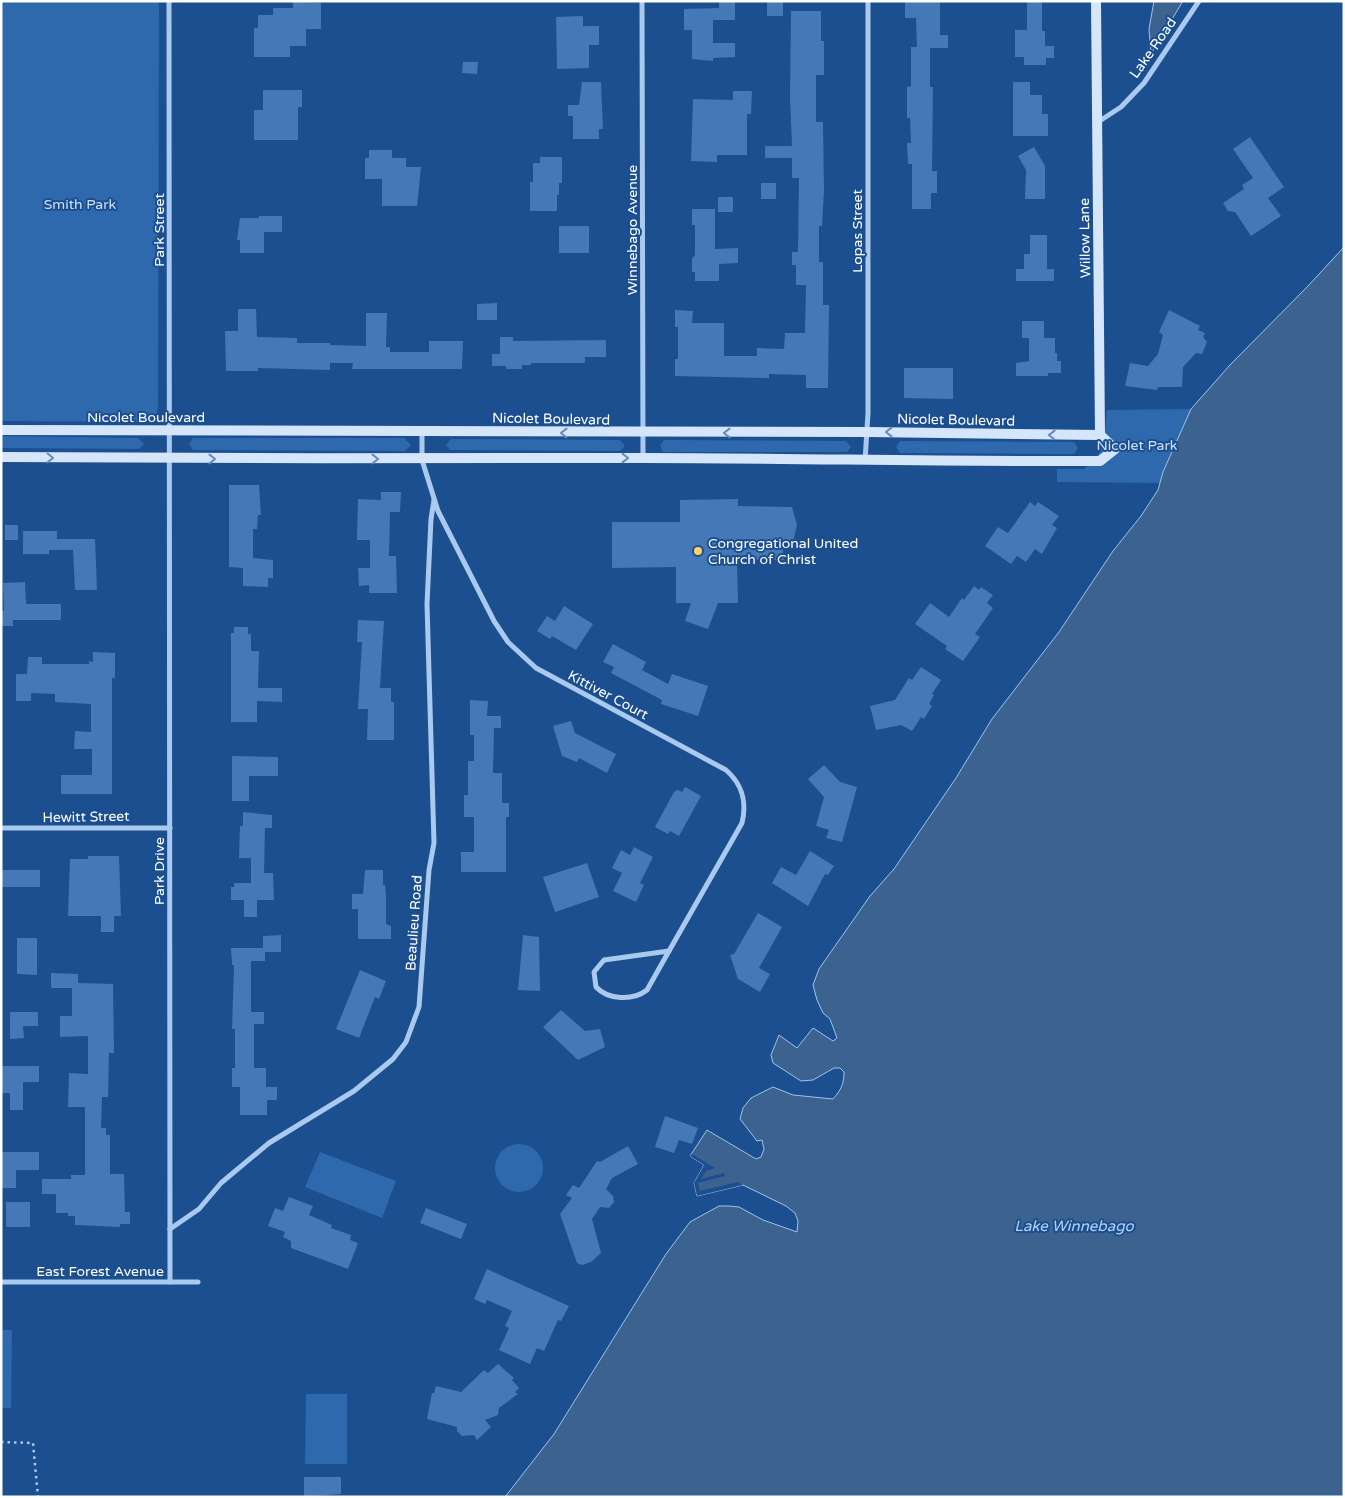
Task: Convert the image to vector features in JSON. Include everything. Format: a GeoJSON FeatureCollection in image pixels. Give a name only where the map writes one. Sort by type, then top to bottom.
{"type":"FeatureCollection","features":[{"type":"Feature","properties":{"kind":"street","name":"Park Street"},"geometry":{"type":"LineString","coordinates":[[169,1],[170,459]]}},
{"type":"Feature","properties":{"kind":"street","name":"Winnebago Avenue"},"geometry":{"type":"LineString","coordinates":[[642,1],[643,458]]}},
{"type":"Feature","properties":{"kind":"street","name":"Lopas Street"},"geometry":{"type":"LineString","coordinates":[[865,461],[868,432],[868,1]]}},
{"type":"Feature","properties":{"kind":"street","name":"Willow Lane"},"geometry":{"type":"LineString","coordinates":[[1096,1],[1100,435]]}},
{"type":"Feature","properties":{"kind":"street","name":"Lake Road"},"geometry":{"type":"LineString","coordinates":[[1097,122],[1121,107],[1144,83],[1199,1]]}},
{"type":"Feature","properties":{"kind":"street","name":"Nicolet Boulevard"},"geometry":{"type":"LineString","coordinates":[[1,430],[643,433],[868,432],[1100,435]]}},
{"type":"Feature","properties":{"kind":"street","name":"Kittiver Court"},"geometry":{"type":"LineString","coordinates":[[422,431],[422,460],[434,500],[494,621],[516,652],[536,668],[582,695],[726,770],[741,788],[745,801],[742,824],[647,990],[641,995],[632,998],[606,995],[596,987],[594,972],[604,960],[669,951]]}},
{"type":"Feature","properties":{"kind":"street"},"geometry":{"type":"LineString","coordinates":[[1,457],[1100,461],[1115,449],[1100,435]]}},
{"type":"Feature","properties":{"kind":"street","name":"Park Drive"},"geometry":{"type":"LineString","coordinates":[[170,459],[170,1282]]}},
{"type":"Feature","properties":{"kind":"street","name":"Beaulieu Road"},"geometry":{"type":"LineString","coordinates":[[170,1229],[198,1209],[221,1183],[269,1143],[349,1094],[386,1065],[406,1042],[413,1026],[419,1007],[429,870],[434,843],[427,604],[431,519],[434,500]]}},
{"type":"Feature","properties":{"kind":"street","name":"Hewitt Street"},"geometry":{"type":"LineString","coordinates":[[1,828],[170,828]]}},
{"type":"Feature","properties":{"kind":"street","name":"East Forest Avenue"},"geometry":{"type":"LineString","coordinates":[[1,1282],[198,1282]]}},
{"type":"Feature","properties":{"kind":"path"},"geometry":{"type":"LineString","coordinates":[[1,1442],[32,1443],[38,1497]]}},
{"type":"Feature","properties":{"kind":"green space","name":"Smith Park"},"geometry":{"type":"Polygon","coordinates":[[[1,1],[159,1],[158,407],[156,417],[148,422],[1,421],[1,1]]]}},
{"type":"Feature","properties":{"kind":"green space","name":"Nicolet Park"},"geometry":{"type":"Polygon","coordinates":[[[1191,409],[1160,483],[1057,482],[1057,469],[1084,469],[1099,454],[1105,430],[1107,410],[1191,409]]]}},
{"type":"Feature","properties":{"kind":"green space"},"geometry":{"type":"Polygon","coordinates":[[[1,436],[138,438],[144,444],[139,449],[1,448],[1,436]]]}},
{"type":"Feature","properties":{"kind":"green space"},"geometry":{"type":"Polygon","coordinates":[[[193,438],[404,438],[411,445],[405,451],[193,450],[189,444],[193,438]]]}},
{"type":"Feature","properties":{"kind":"green space"},"geometry":{"type":"Polygon","coordinates":[[[451,439],[620,440],[625,446],[620,451],[450,450],[446,445],[451,439]]]}},
{"type":"Feature","properties":{"kind":"green space"},"geometry":{"type":"Polygon","coordinates":[[[664,440],[846,441],[851,447],[847,452],[663,452],[660,445],[664,440]]]}},
{"type":"Feature","properties":{"kind":"green space"},"geometry":{"type":"Polygon","coordinates":[[[900,441],[1074,442],[1078,448],[1074,454],[900,453],[896,447],[900,441]]]}},
{"type":"Feature","properties":{"kind":"green space"},"geometry":{"type":"Polygon","coordinates":[[[519,1144],[528,1146],[536,1151],[541,1159],[543,1168],[541,1177],[536,1185],[528,1190],[519,1192],[510,1190],[502,1185],[497,1177],[495,1168],[497,1159],[502,1151],[510,1146],[519,1144]]]}},
{"type":"Feature","properties":{"kind":"green space"},"geometry":{"type":"Polygon","coordinates":[[[320,1152],[396,1181],[382,1218],[305,1187],[320,1152]]]}},
{"type":"Feature","properties":{"kind":"green space"},"geometry":{"type":"Polygon","coordinates":[[[1,1330],[12,1330],[11,1408],[1,1408],[1,1330]]]}},
{"type":"Feature","properties":{"kind":"green space"},"geometry":{"type":"Polygon","coordinates":[[[306,1394],[347,1394],[347,1464],[305,1464],[306,1394]]]}},
{"type":"Feature","properties":{"kind":"water"},"geometry":{"type":"Polygon","coordinates":[[[1154,1],[1183,1],[1151,54],[1149,29],[1154,1]]]}},
{"type":"Feature","properties":{"kind":"water","name":"Lake Winnebago"},"geometry":{"type":"Polygon","coordinates":[[[1344,247],[1344,1497],[505,1497],[554,1434],[666,1254],[690,1222],[719,1206],[729,1206],[739,1207],[763,1220],[797,1232],[798,1221],[795,1213],[786,1206],[743,1185],[697,1196],[694,1183],[704,1165],[690,1156],[707,1130],[756,1159],[761,1157],[764,1149],[762,1140],[757,1141],[740,1119],[743,1108],[751,1098],[773,1087],[793,1095],[833,1099],[838,1093],[844,1076],[844,1072],[840,1068],[834,1068],[813,1080],[801,1081],[773,1063],[771,1055],[779,1035],[797,1048],[813,1028],[833,1041],[837,1038],[830,1019],[823,1013],[817,1000],[813,985],[819,969],[870,896],[894,869],[956,778],[992,719],[1059,632],[1113,551],[1141,516],[1158,490],[1163,472],[1191,409],[1230,365],[1344,247]]]}},
{"type":"Feature","properties":{"kind":"pier"},"geometry":{"type":"Polygon","coordinates":[[[692,1154],[715,1168],[706,1171],[701,1179],[724,1173],[725,1176],[698,1183],[700,1191],[738,1182],[743,1185],[697,1196],[694,1183],[704,1165],[690,1156],[692,1154]]]}},
{"type":"Feature","properties":{"kind":"building"},"geometry":{"type":"Polygon","coordinates":[[[293,1],[321,3],[321,29],[306,29],[306,46],[290,46],[290,57],[254,57],[254,28],[258,28],[258,15],[273,15],[273,8],[293,8],[293,1]]]}},
{"type":"Feature","properties":{"kind":"building"},"geometry":{"type":"Polygon","coordinates":[[[767,1],[783,1],[783,16],[767,16],[767,1]]]}},
{"type":"Feature","properties":{"kind":"building"},"geometry":{"type":"Polygon","coordinates":[[[905,1],[940,1],[940,35],[948,35],[948,48],[930,48],[930,87],[933,87],[932,171],[937,171],[937,193],[931,193],[931,209],[912,209],[912,164],[908,164],[907,143],[911,143],[910,118],[907,118],[907,87],[911,86],[911,47],[917,47],[916,18],[905,18],[905,1]]]}},
{"type":"Feature","properties":{"kind":"building"},"geometry":{"type":"Polygon","coordinates":[[[1027,1],[1042,1],[1042,31],[1045,31],[1045,46],[1054,46],[1054,58],[1046,58],[1046,65],[1024,65],[1024,57],[1015,57],[1015,30],[1027,30],[1027,1]]]}},
{"type":"Feature","properties":{"kind":"building"},"geometry":{"type":"Polygon","coordinates":[[[719,2],[735,2],[735,20],[713,20],[713,43],[735,43],[735,57],[713,58],[713,61],[692,59],[692,30],[684,30],[684,9],[719,8],[719,2]]]}},
{"type":"Feature","properties":{"kind":"building"},"geometry":{"type":"Polygon","coordinates":[[[791,11],[821,11],[821,41],[824,41],[824,75],[816,75],[816,122],[823,122],[824,190],[822,226],[819,226],[819,262],[823,262],[823,305],[829,305],[828,388],[806,388],[806,375],[769,374],[769,378],[675,376],[675,359],[678,359],[678,327],[675,327],[675,310],[693,311],[692,323],[724,323],[724,356],[757,356],[757,348],[784,349],[785,333],[805,333],[806,285],[796,285],[796,265],[792,265],[792,252],[798,252],[799,178],[792,178],[792,158],[765,158],[765,146],[792,146],[790,97],[791,11]]]}},
{"type":"Feature","properties":{"kind":"building"},"geometry":{"type":"Polygon","coordinates":[[[583,16],[583,26],[599,26],[599,45],[589,45],[589,68],[557,69],[556,17],[583,16]]]}},
{"type":"Feature","properties":{"kind":"building"},"geometry":{"type":"Polygon","coordinates":[[[463,62],[478,62],[477,74],[462,73],[463,62]]]}},
{"type":"Feature","properties":{"kind":"building"},"geometry":{"type":"Polygon","coordinates":[[[582,82],[601,82],[603,129],[599,129],[599,139],[573,139],[573,116],[568,116],[568,105],[579,105],[582,82]]]}},
{"type":"Feature","properties":{"kind":"building"},"geometry":{"type":"Polygon","coordinates":[[[1013,82],[1030,82],[1030,95],[1042,95],[1042,114],[1048,114],[1048,136],[1013,136],[1013,82]]]}},
{"type":"Feature","properties":{"kind":"building"},"geometry":{"type":"Polygon","coordinates":[[[263,90],[302,90],[302,107],[298,107],[298,140],[254,140],[254,110],[263,110],[263,90]]]}},
{"type":"Feature","properties":{"kind":"building"},"geometry":{"type":"Polygon","coordinates":[[[733,91],[752,91],[751,114],[747,114],[747,155],[717,155],[717,162],[691,161],[693,99],[733,100],[733,91]]]}},
{"type":"Feature","properties":{"kind":"building"},"geometry":{"type":"Polygon","coordinates":[[[1250,137],[1284,187],[1268,198],[1281,216],[1251,236],[1235,212],[1228,211],[1223,203],[1244,189],[1242,185],[1253,178],[1233,149],[1250,137]]]}},
{"type":"Feature","properties":{"kind":"building"},"geometry":{"type":"Polygon","coordinates":[[[1034,147],[1045,166],[1045,199],[1025,199],[1026,170],[1018,156],[1034,147]]]}},
{"type":"Feature","properties":{"kind":"building"},"geometry":{"type":"Polygon","coordinates":[[[369,150],[392,150],[392,158],[406,158],[406,167],[421,167],[417,206],[382,206],[382,179],[365,179],[365,158],[369,158],[369,150]]]}},
{"type":"Feature","properties":{"kind":"building"},"geometry":{"type":"Polygon","coordinates":[[[540,157],[562,157],[562,183],[559,183],[557,211],[530,211],[530,182],[533,182],[533,163],[540,163],[540,157]]]}},
{"type":"Feature","properties":{"kind":"building"},"geometry":{"type":"Polygon","coordinates":[[[761,183],[776,183],[776,199],[761,199],[761,183]]]}},
{"type":"Feature","properties":{"kind":"building"},"geometry":{"type":"Polygon","coordinates":[[[718,197],[733,197],[733,212],[718,212],[718,197]]]}},
{"type":"Feature","properties":{"kind":"building"},"geometry":{"type":"Polygon","coordinates":[[[692,209],[715,209],[715,249],[738,248],[738,263],[719,264],[719,281],[695,281],[695,272],[692,272],[692,259],[695,255],[695,225],[692,225],[692,209]]]}},
{"type":"Feature","properties":{"kind":"building"},"geometry":{"type":"Polygon","coordinates":[[[259,216],[282,216],[282,232],[264,232],[264,253],[240,253],[240,240],[237,240],[240,218],[259,218],[259,216]]]}},
{"type":"Feature","properties":{"kind":"building"},"geometry":{"type":"Polygon","coordinates":[[[559,226],[589,226],[589,253],[559,253],[559,226]]]}},
{"type":"Feature","properties":{"kind":"building"},"geometry":{"type":"Polygon","coordinates":[[[1030,235],[1047,235],[1047,269],[1054,269],[1054,281],[1016,281],[1016,269],[1024,269],[1024,254],[1030,254],[1030,235]]]}},
{"type":"Feature","properties":{"kind":"building"},"geometry":{"type":"Polygon","coordinates":[[[497,303],[497,320],[477,320],[477,304],[497,303]]]}},
{"type":"Feature","properties":{"kind":"building"},"geometry":{"type":"Polygon","coordinates":[[[238,309],[256,309],[257,337],[297,338],[297,343],[366,346],[366,313],[387,313],[386,347],[390,347],[390,352],[429,352],[429,341],[463,341],[462,369],[352,369],[353,363],[330,363],[330,370],[258,368],[258,371],[226,371],[225,331],[238,331],[238,309]]]}},
{"type":"Feature","properties":{"kind":"building"},"geometry":{"type":"Polygon","coordinates":[[[1169,310],[1200,326],[1198,330],[1205,333],[1203,337],[1207,342],[1202,354],[1196,353],[1183,367],[1182,387],[1158,387],[1157,390],[1125,386],[1130,363],[1148,366],[1158,354],[1163,335],[1159,332],[1169,310]]]}},
{"type":"Feature","properties":{"kind":"building"},"geometry":{"type":"Polygon","coordinates":[[[1022,321],[1044,321],[1044,338],[1055,338],[1055,353],[1057,353],[1057,361],[1061,361],[1061,373],[1048,373],[1048,376],[1016,376],[1016,363],[1029,361],[1029,338],[1022,338],[1022,321]]]}},
{"type":"Feature","properties":{"kind":"building"},"geometry":{"type":"Polygon","coordinates":[[[500,337],[513,337],[513,341],[606,340],[606,357],[585,357],[585,363],[531,363],[531,365],[522,365],[522,369],[506,369],[506,366],[492,366],[492,354],[500,354],[500,337]]]}},
{"type":"Feature","properties":{"kind":"building"},"geometry":{"type":"Polygon","coordinates":[[[904,368],[953,368],[953,399],[904,398],[904,368]]]}},
{"type":"Feature","properties":{"kind":"building"},"geometry":{"type":"Polygon","coordinates":[[[229,485],[259,485],[261,515],[258,515],[257,529],[253,529],[253,558],[273,560],[273,578],[268,578],[268,587],[243,586],[243,568],[229,567],[229,485]]]}},
{"type":"Feature","properties":{"kind":"building"},"geometry":{"type":"Polygon","coordinates":[[[381,492],[401,492],[400,512],[390,512],[389,556],[396,556],[397,593],[369,593],[369,585],[359,586],[358,568],[370,568],[370,540],[357,540],[358,499],[381,500],[381,492]]]}},
{"type":"Feature","properties":{"kind":"building","name":"Congregational United Church of Christ"},"geometry":{"type":"Polygon","coordinates":[[[738,499],[738,506],[792,507],[797,525],[793,542],[782,542],[784,560],[737,560],[738,603],[718,603],[708,629],[685,621],[691,603],[676,603],[676,567],[612,568],[612,522],[680,522],[680,500],[738,499]]]}},
{"type":"Feature","properties":{"kind":"building"},"geometry":{"type":"Polygon","coordinates":[[[1030,502],[1035,506],[1038,502],[1059,516],[1052,525],[1057,528],[1042,554],[1035,549],[1026,562],[1017,556],[1011,564],[985,546],[998,527],[1008,533],[1030,502]]]}},
{"type":"Feature","properties":{"kind":"building"},"geometry":{"type":"Polygon","coordinates":[[[5,525],[18,525],[18,540],[5,540],[5,525]]]}},
{"type":"Feature","properties":{"kind":"building"},"geometry":{"type":"Polygon","coordinates":[[[23,531],[57,531],[57,539],[95,539],[97,590],[75,590],[73,550],[49,550],[49,554],[23,554],[23,531]]]}},
{"type":"Feature","properties":{"kind":"building"},"geometry":{"type":"Polygon","coordinates":[[[25,582],[26,604],[61,604],[61,620],[13,620],[13,626],[1,626],[1,611],[4,611],[3,583],[25,582]]]}},
{"type":"Feature","properties":{"kind":"building"},"geometry":{"type":"Polygon","coordinates":[[[974,586],[979,590],[981,587],[993,595],[987,603],[993,608],[975,634],[980,637],[963,661],[945,649],[947,646],[915,624],[930,603],[949,617],[962,598],[964,600],[974,586]]]}},
{"type":"Feature","properties":{"kind":"building"},"geometry":{"type":"Polygon","coordinates":[[[564,606],[593,624],[576,650],[552,636],[550,639],[537,631],[547,616],[555,621],[564,606]]]}},
{"type":"Feature","properties":{"kind":"building"},"geometry":{"type":"Polygon","coordinates":[[[358,620],[384,621],[380,688],[391,688],[391,702],[394,702],[394,740],[367,740],[368,709],[358,709],[362,642],[357,642],[358,620]]]}},
{"type":"Feature","properties":{"kind":"building"},"geometry":{"type":"Polygon","coordinates":[[[234,627],[248,627],[248,634],[251,634],[251,651],[259,651],[258,688],[282,688],[282,702],[257,701],[257,722],[231,722],[231,633],[234,633],[234,627]]]}},
{"type":"Feature","properties":{"kind":"building"},"geometry":{"type":"Polygon","coordinates":[[[613,644],[646,662],[642,670],[668,684],[672,674],[708,686],[698,716],[661,704],[662,700],[611,673],[614,667],[603,662],[613,644]]]}},
{"type":"Feature","properties":{"kind":"building"},"geometry":{"type":"Polygon","coordinates":[[[93,652],[115,653],[115,678],[112,678],[112,794],[61,794],[61,775],[92,775],[92,749],[74,749],[75,731],[91,732],[91,704],[55,702],[55,694],[31,693],[31,701],[16,701],[16,674],[27,674],[28,657],[42,657],[42,664],[89,664],[89,661],[93,662],[93,652]]]}},
{"type":"Feature","properties":{"kind":"building"},"geometry":{"type":"Polygon","coordinates":[[[921,667],[941,680],[932,694],[934,695],[929,704],[932,706],[924,719],[921,717],[912,731],[901,725],[876,730],[870,706],[895,700],[909,678],[912,680],[921,667]]]}},
{"type":"Feature","properties":{"kind":"building"},"geometry":{"type":"Polygon","coordinates":[[[470,700],[488,701],[487,716],[501,716],[501,728],[494,728],[493,773],[502,773],[502,803],[509,803],[509,817],[506,817],[506,872],[461,872],[461,852],[474,852],[474,817],[464,817],[464,795],[468,795],[468,761],[474,761],[474,735],[470,735],[470,700]]]}},
{"type":"Feature","properties":{"kind":"building"},"geometry":{"type":"Polygon","coordinates":[[[571,721],[575,733],[616,754],[607,773],[579,758],[577,762],[562,756],[553,726],[571,721]]]}},
{"type":"Feature","properties":{"kind":"building"},"geometry":{"type":"Polygon","coordinates":[[[232,756],[278,757],[278,776],[249,776],[249,801],[232,801],[232,756]]]}},
{"type":"Feature","properties":{"kind":"building"},"geometry":{"type":"Polygon","coordinates":[[[824,765],[840,782],[857,787],[842,842],[826,838],[829,830],[816,826],[824,797],[808,779],[824,765]]]}},
{"type":"Feature","properties":{"kind":"building"},"geometry":{"type":"Polygon","coordinates":[[[685,787],[701,796],[679,836],[670,831],[668,834],[655,827],[674,792],[678,790],[682,792],[685,787]]]}},
{"type":"Feature","properties":{"kind":"building"},"geometry":{"type":"Polygon","coordinates":[[[243,812],[272,815],[272,828],[265,828],[264,873],[273,873],[274,900],[257,900],[257,917],[244,917],[244,900],[231,900],[231,887],[234,887],[234,883],[251,883],[251,858],[239,858],[240,826],[243,826],[243,812]]]}},
{"type":"Feature","properties":{"kind":"building"},"geometry":{"type":"Polygon","coordinates":[[[634,847],[653,857],[640,883],[644,885],[636,902],[613,891],[622,873],[612,868],[621,850],[630,855],[634,847]]]}},
{"type":"Feature","properties":{"kind":"building"},"geometry":{"type":"Polygon","coordinates":[[[810,851],[834,866],[828,875],[825,874],[808,906],[772,883],[781,867],[796,875],[810,851]]]}},
{"type":"Feature","properties":{"kind":"building"},"geometry":{"type":"Polygon","coordinates":[[[88,856],[119,856],[121,916],[114,916],[114,932],[101,932],[101,916],[68,916],[70,859],[88,859],[88,856]]]}},
{"type":"Feature","properties":{"kind":"building"},"geometry":{"type":"Polygon","coordinates":[[[587,863],[599,897],[555,912],[543,877],[587,863]]]}},
{"type":"Feature","properties":{"kind":"building"},"geometry":{"type":"Polygon","coordinates":[[[1,870],[40,870],[40,887],[1,887],[1,870]]]}},
{"type":"Feature","properties":{"kind":"building"},"geometry":{"type":"Polygon","coordinates":[[[365,870],[383,870],[383,885],[385,885],[386,895],[386,924],[391,926],[391,939],[358,939],[358,909],[352,909],[352,894],[363,894],[365,870]]]}},
{"type":"Feature","properties":{"kind":"building"},"geometry":{"type":"Polygon","coordinates":[[[758,913],[782,927],[759,968],[770,974],[760,992],[738,979],[730,955],[734,954],[758,913]]]}},
{"type":"Feature","properties":{"kind":"building"},"geometry":{"type":"Polygon","coordinates":[[[281,935],[281,952],[265,952],[265,961],[251,961],[251,1012],[264,1012],[264,1024],[254,1024],[254,1068],[266,1068],[266,1087],[277,1087],[277,1100],[267,1100],[267,1115],[240,1115],[240,1087],[232,1087],[232,1068],[235,1068],[235,1029],[232,1029],[234,965],[232,965],[231,948],[263,948],[263,936],[281,935]]]}},
{"type":"Feature","properties":{"kind":"building"},"geometry":{"type":"Polygon","coordinates":[[[523,935],[539,937],[540,991],[518,990],[523,935]]]}},
{"type":"Feature","properties":{"kind":"building"},"geometry":{"type":"Polygon","coordinates":[[[17,938],[37,938],[37,975],[17,974],[17,938]]]}},
{"type":"Feature","properties":{"kind":"building"},"geometry":{"type":"Polygon","coordinates":[[[360,970],[386,981],[379,999],[375,997],[359,1038],[336,1029],[360,970]]]}},
{"type":"Feature","properties":{"kind":"building"},"geometry":{"type":"Polygon","coordinates":[[[51,973],[78,974],[78,983],[113,984],[114,1053],[109,1053],[108,1097],[102,1097],[101,1128],[106,1128],[106,1135],[110,1135],[110,1174],[124,1174],[125,1212],[130,1212],[130,1224],[120,1224],[120,1227],[75,1225],[75,1216],[68,1216],[68,1213],[56,1213],[56,1194],[42,1194],[42,1179],[71,1179],[71,1175],[85,1175],[85,1107],[68,1107],[69,1073],[88,1074],[88,1036],[60,1037],[60,1016],[72,1016],[72,988],[51,988],[51,973]]]}},
{"type":"Feature","properties":{"kind":"building"},"geometry":{"type":"Polygon","coordinates":[[[561,1010],[585,1031],[600,1029],[605,1047],[578,1060],[543,1027],[561,1010]]]}},
{"type":"Feature","properties":{"kind":"building"},"geometry":{"type":"Polygon","coordinates":[[[10,1012],[38,1012],[38,1026],[23,1026],[24,1038],[10,1039],[10,1012]]]}},
{"type":"Feature","properties":{"kind":"building"},"geometry":{"type":"Polygon","coordinates":[[[1,1066],[39,1066],[39,1082],[23,1082],[23,1110],[10,1110],[10,1093],[1,1093],[1,1066]]]}},
{"type":"Feature","properties":{"kind":"building"},"geometry":{"type":"Polygon","coordinates":[[[665,1116],[698,1128],[692,1144],[679,1140],[674,1153],[655,1147],[665,1116]]]}},
{"type":"Feature","properties":{"kind":"building"},"geometry":{"type":"Polygon","coordinates":[[[628,1146],[638,1164],[612,1178],[606,1189],[613,1196],[614,1202],[609,1208],[600,1207],[592,1219],[601,1253],[591,1262],[582,1265],[577,1263],[560,1214],[572,1198],[566,1195],[573,1185],[579,1188],[597,1161],[600,1162],[628,1146]]]}},
{"type":"Feature","properties":{"kind":"building"},"geometry":{"type":"Polygon","coordinates":[[[1,1152],[39,1152],[39,1170],[16,1170],[16,1188],[1,1188],[1,1152]]]}},
{"type":"Feature","properties":{"kind":"building"},"geometry":{"type":"Polygon","coordinates":[[[289,1197],[313,1206],[309,1215],[332,1225],[331,1228],[351,1235],[350,1240],[358,1243],[348,1269],[291,1248],[291,1241],[283,1237],[285,1232],[268,1226],[275,1208],[283,1211],[289,1197]]]}},
{"type":"Feature","properties":{"kind":"building"},"geometry":{"type":"Polygon","coordinates":[[[6,1202],[30,1202],[30,1227],[6,1227],[6,1202]]]}},
{"type":"Feature","properties":{"kind":"building"},"geometry":{"type":"Polygon","coordinates":[[[426,1208],[467,1224],[461,1239],[420,1223],[426,1208]]]}},
{"type":"Feature","properties":{"kind":"building"},"geometry":{"type":"Polygon","coordinates":[[[487,1269],[569,1306],[561,1321],[558,1320],[544,1351],[537,1348],[530,1364],[499,1350],[509,1328],[505,1326],[512,1311],[487,1300],[485,1304],[474,1299],[487,1269]]]}},
{"type":"Feature","properties":{"kind":"building"},"geometry":{"type":"Polygon","coordinates":[[[498,1364],[514,1378],[512,1380],[519,1388],[515,1392],[518,1394],[499,1408],[498,1415],[485,1420],[491,1427],[477,1440],[474,1435],[462,1436],[457,1431],[457,1427],[427,1419],[432,1393],[434,1393],[436,1386],[461,1392],[484,1370],[488,1373],[498,1364]]]}},
{"type":"Feature","properties":{"kind":"building"},"geometry":{"type":"Polygon","coordinates":[[[304,1477],[341,1477],[341,1494],[304,1497],[304,1477]]]}},
{"type":"Feature","properties":{"kind":"place","name":"Congregational United Church of Christ"},"geometry":{"type":"Point","coordinates":[698,551]}}]}
